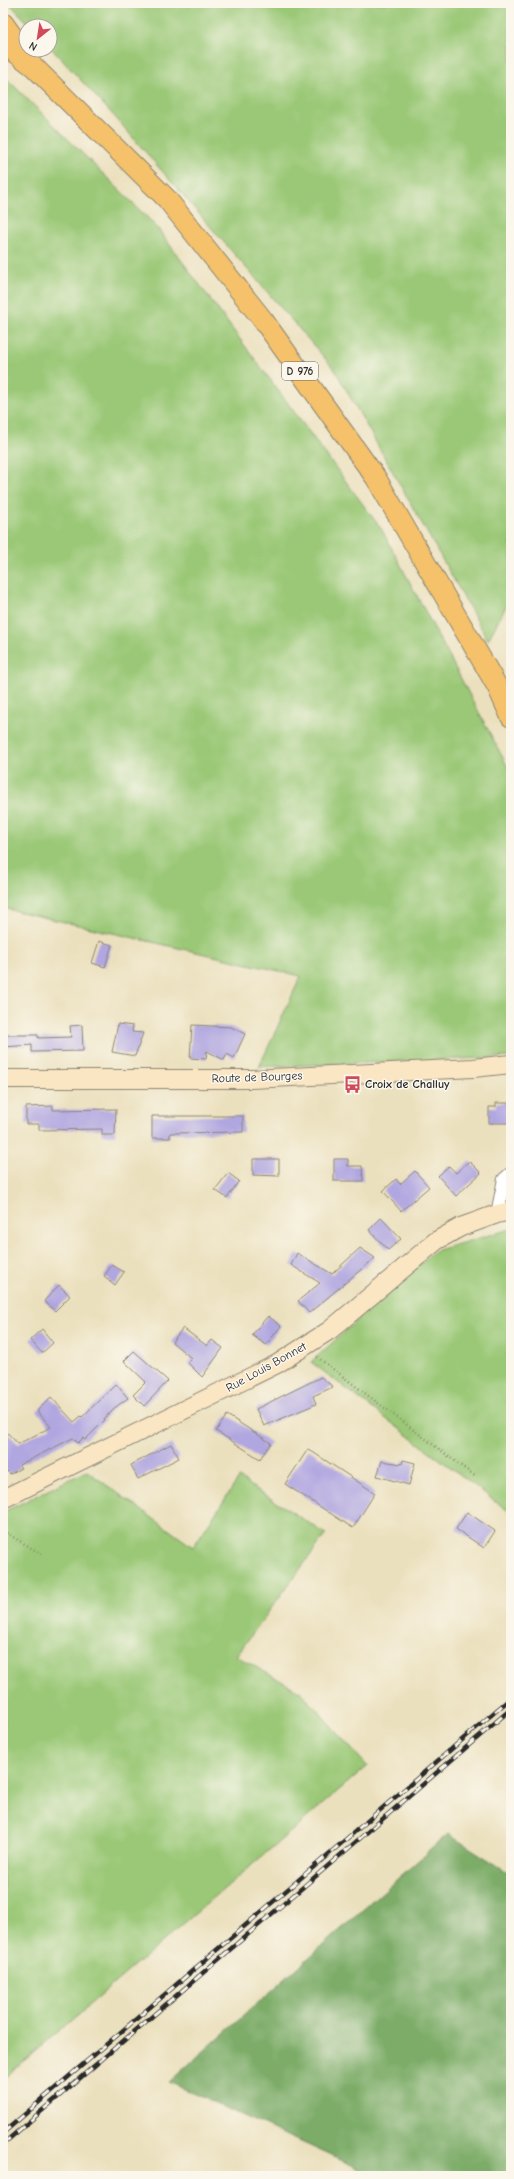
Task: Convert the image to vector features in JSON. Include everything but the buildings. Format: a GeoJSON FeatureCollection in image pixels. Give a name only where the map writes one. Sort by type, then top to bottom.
{"type":"FeatureCollection","features":[{"type":"Feature","properties":{"kind":"main road","name":"D 976"},"geometry":{"type":"LineString","coordinates":[[3,24],[33,66]]}},
{"type":"Feature","properties":{"kind":"main road","name":"D 976"},"geometry":{"type":"LineString","coordinates":[[3,43],[33,66],[167,200],[263,320],[376,478],[497,686],[511,717]]}},
{"type":"Feature","properties":{"kind":"street","name":"Route de Bourges"},"geometry":{"type":"LineString","coordinates":[[3,1079],[251,1078],[473,1068],[511,1064]]}},
{"type":"Feature","properties":{"kind":"street"},"geometry":{"type":"LineString","coordinates":[[504,1212],[504,1179],[511,1173]]}},
{"type":"Feature","properties":{"kind":"street","name":"Rue Louis Bonnet"},"geometry":{"type":"LineString","coordinates":[[3,1499],[277,1364],[330,1330],[436,1241],[461,1227],[504,1212]]}},
{"type":"Feature","properties":{"kind":"path"},"geometry":{"type":"LineString","coordinates":[[304,1347],[476,1478]]}},
{"type":"Feature","properties":{"kind":"path"},"geometry":{"type":"LineString","coordinates":[[3,1531],[43,1555]]}},
{"type":"Feature","properties":{"kind":"green space"},"geometry":{"type":"Polygon","coordinates":[[[9,3],[511,3],[511,597],[488,640],[335,370],[115,117],[58,56],[58,18],[23,18],[9,3]]]}},
{"type":"Feature","properties":{"kind":"green space"},"geometry":{"type":"Polygon","coordinates":[[[3,75],[155,225],[382,530],[511,773],[511,1057],[259,1067],[301,976],[3,908],[3,75]]]}},
{"type":"Feature","properties":{"kind":"green space"},"geometry":{"type":"Polygon","coordinates":[[[511,1229],[511,1513],[311,1362],[434,1251],[511,1229]]]}},
{"type":"Feature","properties":{"kind":"green space"},"geometry":{"type":"Polygon","coordinates":[[[87,1471],[193,1547],[239,1478],[326,1534],[236,1656],[301,1692],[367,1766],[3,2079],[3,1512],[87,1471]]]}},
{"type":"Feature","properties":{"kind":"green space"},"geometry":{"type":"Polygon","coordinates":[[[448,1834],[511,1874],[511,2176],[364,2176],[356,2167],[169,2082],[448,1834]]]}},
{"type":"Feature","properties":{"kind":"railway"},"geometry":{"type":"LineString","coordinates":[[3,2133],[511,1698]]}},
{"type":"Feature","properties":{"kind":"railway"},"geometry":{"type":"LineString","coordinates":[[3,2144],[511,1709]]}},
{"type":"Feature","properties":{"kind":"place","name":"Croix de Challuy"},"geometry":{"type":"Point","coordinates":[352,1084]}}]}
